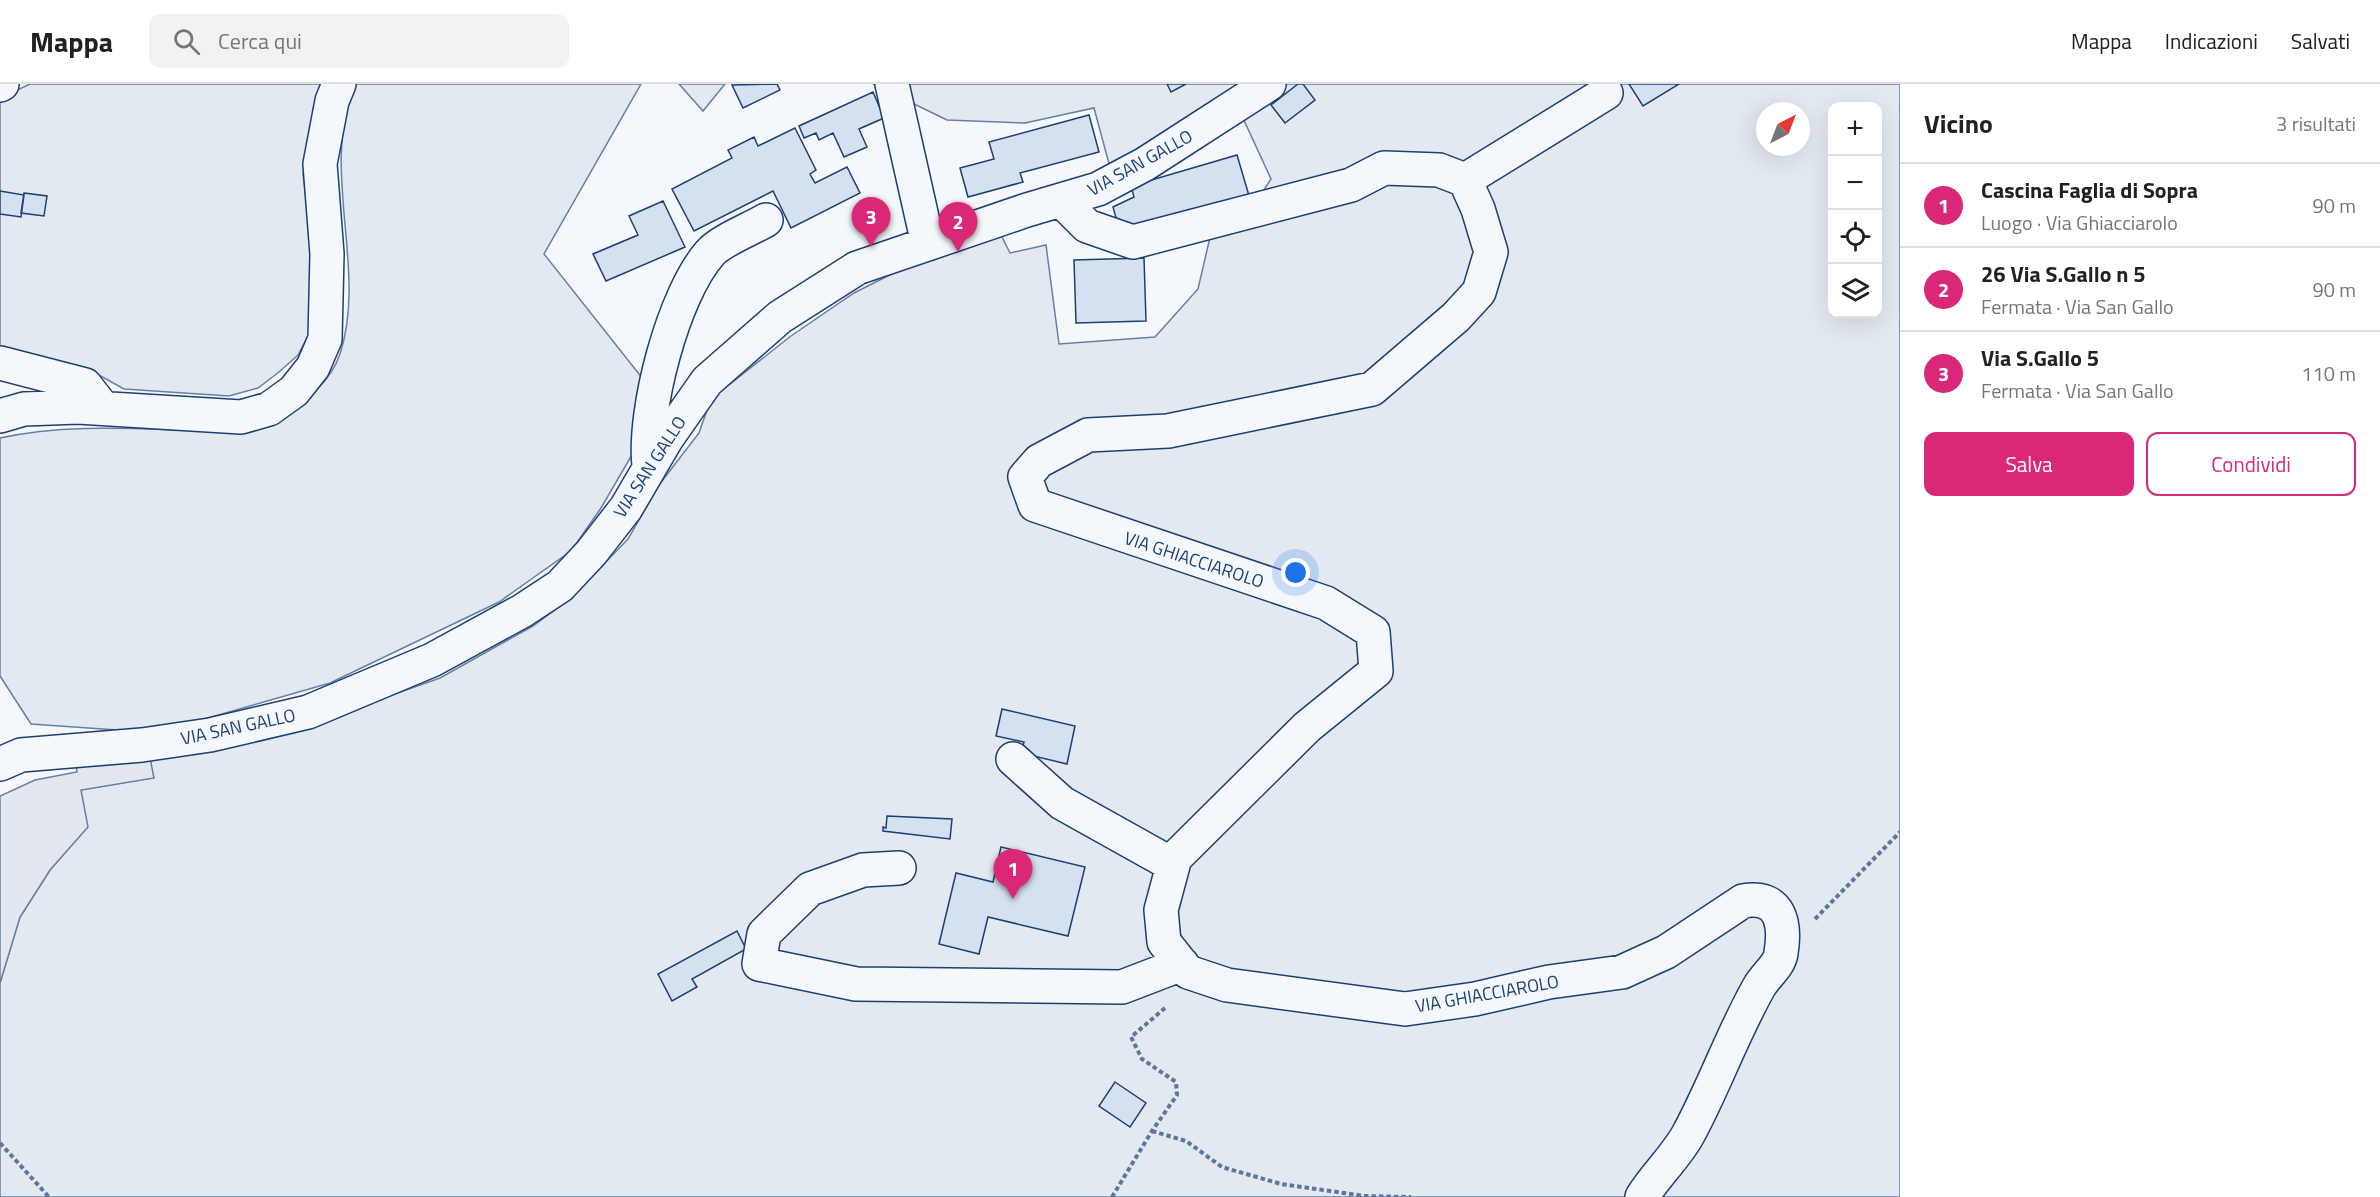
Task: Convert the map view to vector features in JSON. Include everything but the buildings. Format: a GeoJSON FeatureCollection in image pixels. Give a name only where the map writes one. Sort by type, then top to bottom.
{"type":"FeatureCollection","features":[{"type":"Feature","properties":{"kind":"street"},"geometry":{"type":"LineString","coordinates":[[0,416],[24,409],[103,408],[241,417],[269,409],[294,391],[313,367],[325,339],[328,309],[327,254],[320,164],[332,101],[339,84]]}},
{"type":"Feature","properties":{"kind":"street"},"geometry":{"type":"LineString","coordinates":[[892,84],[928,243]]}},
{"type":"Feature","properties":{"kind":"street","name":"VIA SAN GALLO"},"geometry":{"type":"LineString","coordinates":[[0,764],[21,755],[142,745],[210,735],[308,712],[432,660],[522,611],[560,586],[591,553],[626,508],[667,438],[707,381],[780,317],[857,268],[1098,189],[1145,164],[1269,84]]}},
{"type":"Feature","properties":{"kind":"street"},"geometry":{"type":"LineString","coordinates":[[1062,201],[1087,226],[1133,242],[1351,185],[1384,168],[1438,170],[1465,180],[1606,93]]}},
{"type":"Feature","properties":{"kind":"street","name":"VIA GHIACCIAROLO"},"geometry":{"type":"LineString","coordinates":[[1465,180],[1478,209],[1491,252],[1479,292],[1456,317],[1372,389],[1168,431],[1088,435],[1039,461],[1025,477],[1035,505],[1326,603],[1372,632],[1376,671],[1307,727],[1175,858],[1161,910],[1164,942],[1188,972],[1227,985],[1405,1009],[1475,999],[1549,982],[1622,972],[1666,952],[1743,901],[1754,899],[1773,905],[1782,919],[1781,956],[1760,985],[1721,1060],[1689,1133],[1642,1197]]}},
{"type":"Feature","properties":{"kind":"street"},"geometry":{"type":"LineString","coordinates":[[976,208],[1034,192],[1074,187],[1098,189]]}},
{"type":"Feature","properties":{"kind":"street"},"geometry":{"type":"LineString","coordinates":[[650,468],[647,442],[656,388],[678,308],[711,252],[766,220]]}},
{"type":"Feature","properties":{"kind":"street"},"geometry":{"type":"LineString","coordinates":[[0,363],[85,385],[103,408]]}},
{"type":"Feature","properties":{"kind":"street"},"geometry":{"type":"LineString","coordinates":[[1013,759],[1062,803],[1173,865]]}},
{"type":"Feature","properties":{"kind":"street"},"geometry":{"type":"LineString","coordinates":[[899,868],[863,870],[810,889],[764,934],[759,964],[856,984],[1122,987],[1182,964]]}},
{"type":"Feature","properties":{"kind":"path"},"geometry":{"type":"LineString","coordinates":[[1852,882],[1900,832]]}},
{"type":"Feature","properties":{"kind":"path"},"geometry":{"type":"LineString","coordinates":[[1112,1197],[1177,1095],[1176,1082],[1142,1059],[1131,1038],[1167,1006]]}},
{"type":"Feature","properties":{"kind":"path"},"geometry":{"type":"LineString","coordinates":[[1152,1131],[1186,1140],[1222,1167],[1281,1184],[1365,1196],[1410,1197]]}},
{"type":"Feature","properties":{"kind":"path"},"geometry":{"type":"LineString","coordinates":[[0,1143],[50,1197]]}},
{"type":"Feature","properties":{"kind":"shaded area"},"geometry":{"type":"Polygon","coordinates":[[[30,84],[325,84],[303,174],[313,254],[314,309],[309,334],[298,355],[258,388],[229,396],[124,389],[90,370],[0,349],[0,98],[30,84]]]}},
{"type":"Feature","properties":{"kind":"shaded area"},"geometry":{"type":"Polygon","coordinates":[[[355,84],[641,84],[544,254],[643,379],[636,448],[601,508],[571,551],[499,602],[330,683],[180,726],[146,732],[31,724],[0,676],[0,438],[45,431],[90,428],[244,431],[290,409],[317,390],[336,364],[347,321],[348,253],[341,150],[345,117],[355,84]]]}},
{"type":"Feature","properties":{"kind":"shaded area"},"geometry":{"type":"Polygon","coordinates":[[[679,84],[725,84],[703,111],[679,84]]]}},
{"type":"Feature","properties":{"kind":"shaded area"},"geometry":{"type":"Polygon","coordinates":[[[873,84],[1249,84],[1111,171],[1094,108],[1025,123],[947,120],[873,84]]]}},
{"type":"Feature","properties":{"kind":"shaded area"},"geometry":{"type":"Polygon","coordinates":[[[1284,84],[1900,84],[1900,1197],[0,1197],[0,983],[20,917],[50,870],[87,827],[80,790],[153,778],[149,753],[324,719],[440,678],[533,626],[572,597],[628,539],[659,485],[699,433],[711,399],[791,336],[854,293],[953,243],[1002,237],[1010,253],[1046,245],[1059,344],[1155,337],[1198,289],[1211,233],[1252,209],[1271,179],[1242,116],[1284,84]]]}},
{"type":"Feature","properties":{"kind":"shaded area"},"geometry":{"type":"Polygon","coordinates":[[[149,753],[154,778],[81,790],[88,827],[50,870],[20,917],[0,983],[0,796],[35,780],[77,772],[76,765],[149,753]]]}},
{"type":"Feature","properties":{"kind":"place","name":"Via S.Gallo 5"},"geometry":{"type":"Point","coordinates":[871,247]}},
{"type":"Feature","properties":{"kind":"place","name":"26 Via S.Gallo n 5"},"geometry":{"type":"Point","coordinates":[958,252]}},
{"type":"Feature","properties":{"kind":"place","name":"Cascina Faglia di Sopra"},"geometry":{"type":"Point","coordinates":[1013,899]}}]}
